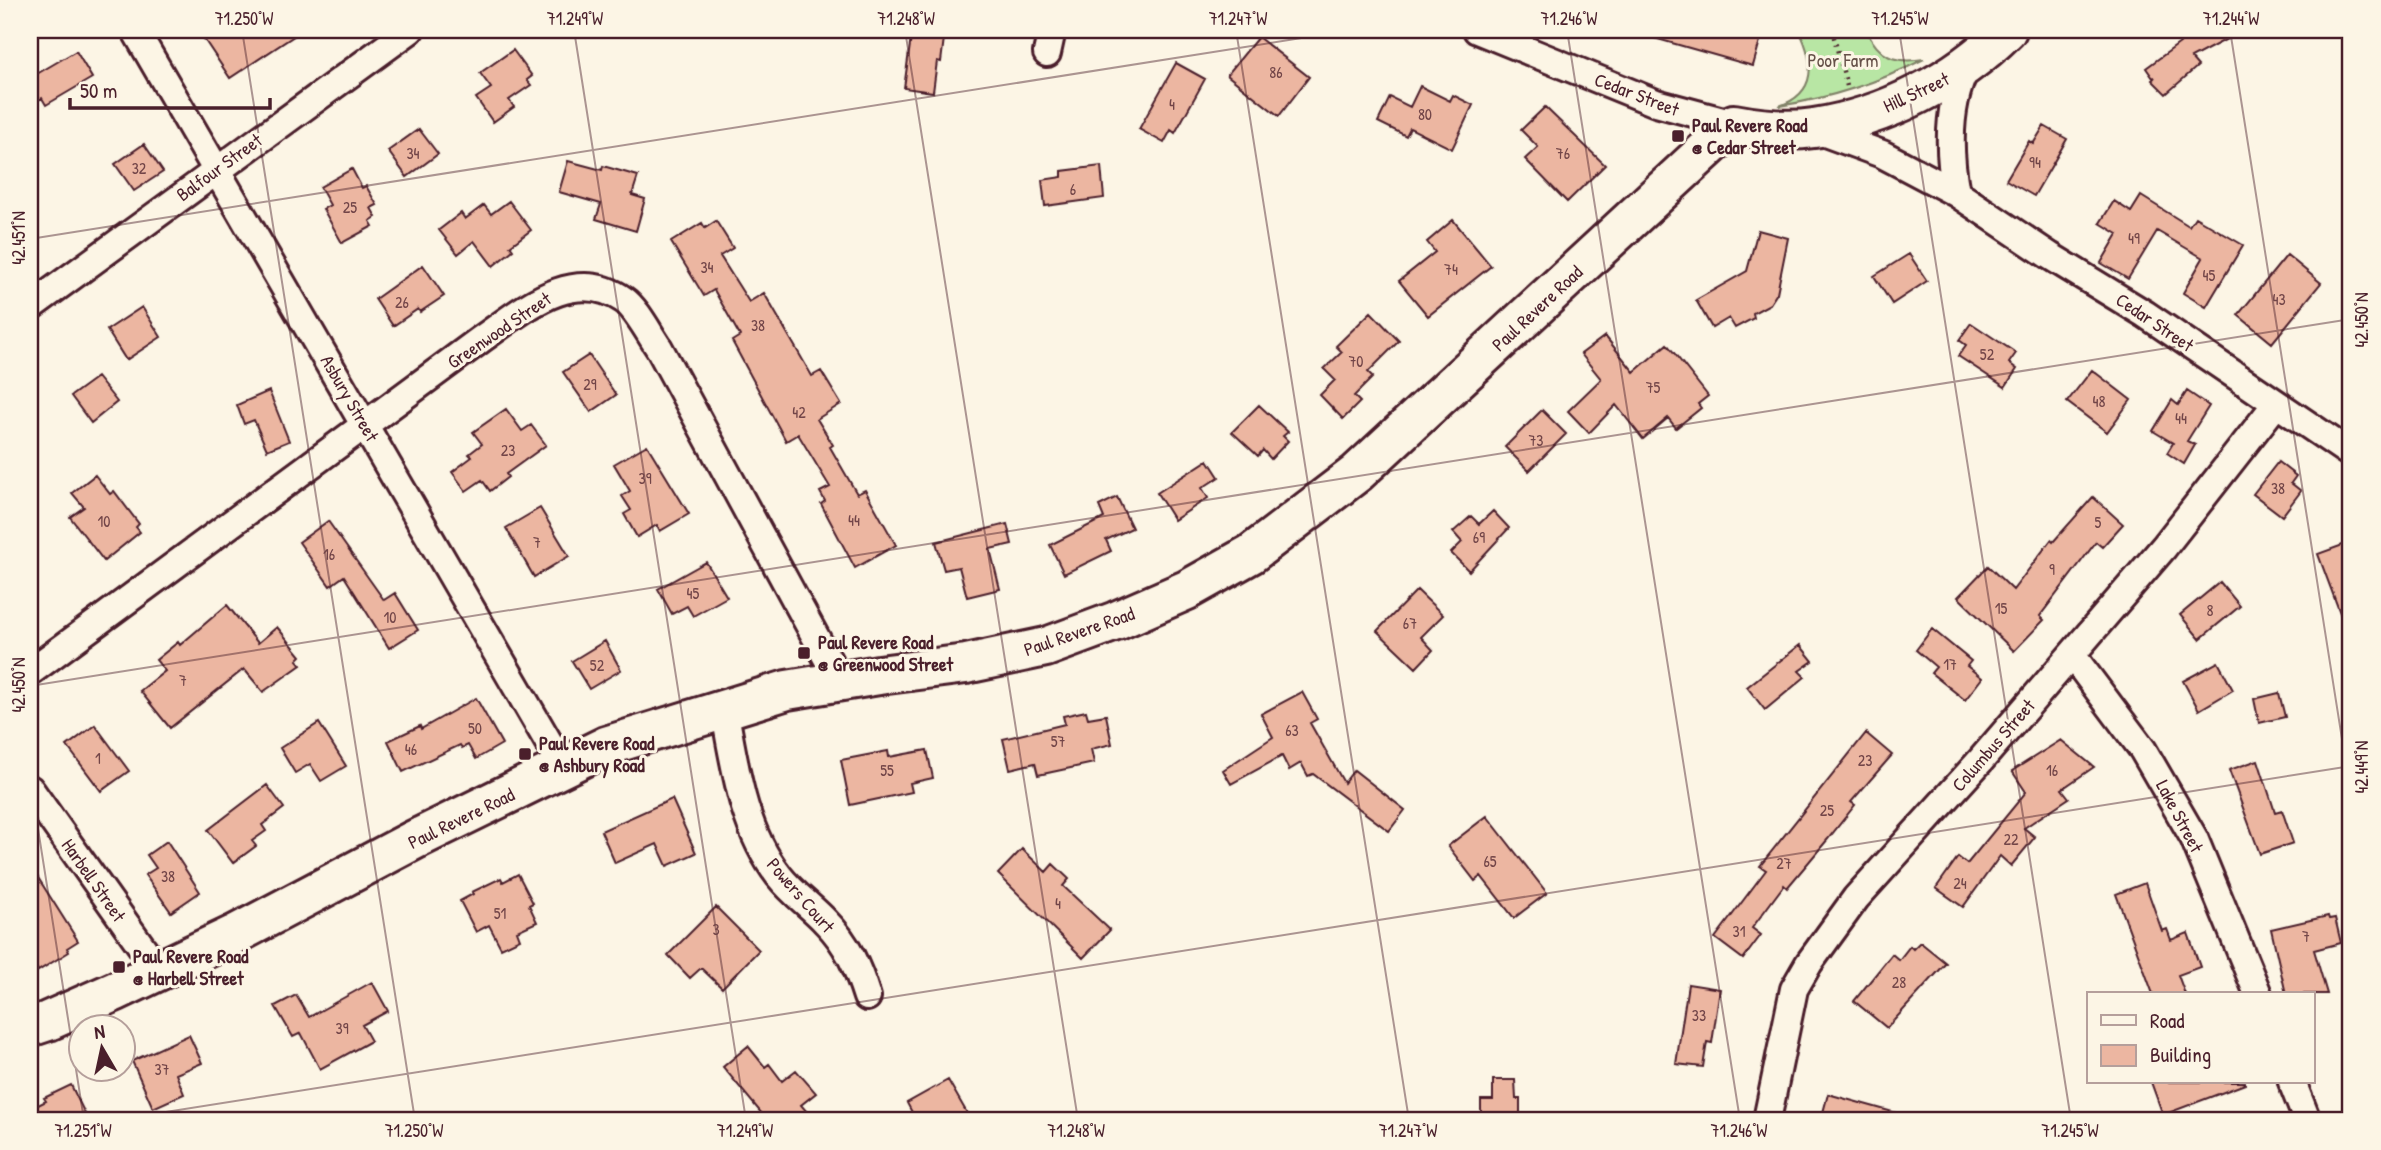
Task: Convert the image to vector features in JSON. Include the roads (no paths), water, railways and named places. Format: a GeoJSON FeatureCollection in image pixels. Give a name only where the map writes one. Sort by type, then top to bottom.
{"type":"FeatureCollection","features":[{"type":"Feature","properties":{"kind":"street","name":"Asbury Street"},"geometry":{"type":"LineString","coordinates":[[135,30],[563,767]]}},
{"type":"Feature","properties":{"kind":"street","name":"Balfour Street"},"geometry":{"type":"LineString","coordinates":[[30,307],[217,168],[410,30]]}},
{"type":"Feature","properties":{"kind":"street","name":"Cedar Street"},"geometry":{"type":"LineString","coordinates":[[1477,30],[1649,101],[1687,113],[1765,128],[1812,128],[1882,154],[1956,194],[2144,314],[2351,454]]}},
{"type":"Feature","properties":{"kind":"street","name":"Hill Street"},"geometry":{"type":"LineString","coordinates":[[1812,128],[1855,118],[1910,97],[1967,66],[2007,30]]}},
{"type":"Feature","properties":{"kind":"street"},"geometry":{"type":"LineString","coordinates":[[1956,194],[1951,120],[1957,87],[1967,66]]}},
{"type":"Feature","properties":{"kind":"street","name":"Paul Revere Road"},"geometry":{"type":"LineString","coordinates":[[30,1027],[234,935],[414,840],[606,746],[787,691],[966,664],[1046,647],[1188,590],[1251,554],[1321,503],[1379,454],[1734,124]]}},
{"type":"Feature","properties":{"kind":"street","name":"Greenwood Street"},"geometry":{"type":"LineString","coordinates":[[30,672],[480,340],[532,304],[558,290],[580,285],[603,289],[626,301],[659,348],[840,682]]}},
{"type":"Feature","properties":{"kind":"street","name":"Columbus Street"},"geometry":{"type":"LineString","coordinates":[[1768,1115],[1794,989],[1809,963],[1856,898],[1981,760],[2164,547],[2276,404]]}},
{"type":"Feature","properties":{"kind":"street","name":"Lake Street"},"geometry":{"type":"LineString","coordinates":[[2072,655],[2143,750],[2194,838],[2257,992]]}},
{"type":"Feature","properties":{"kind":"street","name":"Powers Court"},"geometry":{"type":"LineString","coordinates":[[724,708],[736,773],[756,837],[779,876],[827,923],[845,946],[858,966],[867,997]]}},
{"type":"Feature","properties":{"kind":"street","name":"Harbell Street"},"geometry":{"type":"LineString","coordinates":[[30,789],[159,971]]}},
{"type":"Feature","properties":{"kind":"street"},"geometry":{"type":"LineString","coordinates":[[2293,1084],[2307,1120]]}},
{"type":"Feature","properties":{"kind":"place","name":"Paul Revere Road @ Cedar Street"},"geometry":{"type":"Point","coordinates":[1678,136]}},
{"type":"Feature","properties":{"kind":"place","name":"Paul Revere Road @ Greenwood Street"},"geometry":{"type":"Point","coordinates":[804,653]}},
{"type":"Feature","properties":{"kind":"place","name":"Paul Revere Road @ Ashbury Road"},"geometry":{"type":"Point","coordinates":[525,754]}},
{"type":"Feature","properties":{"kind":"place","name":"Paul Revere Road @ Harbell Street"},"geometry":{"type":"Point","coordinates":[119,967]}},
{"type":"Feature","properties":{"kind":"park label","name":"Poor Farm"},"geometry":{"type":"Point","coordinates":[1843,60]}}]}
